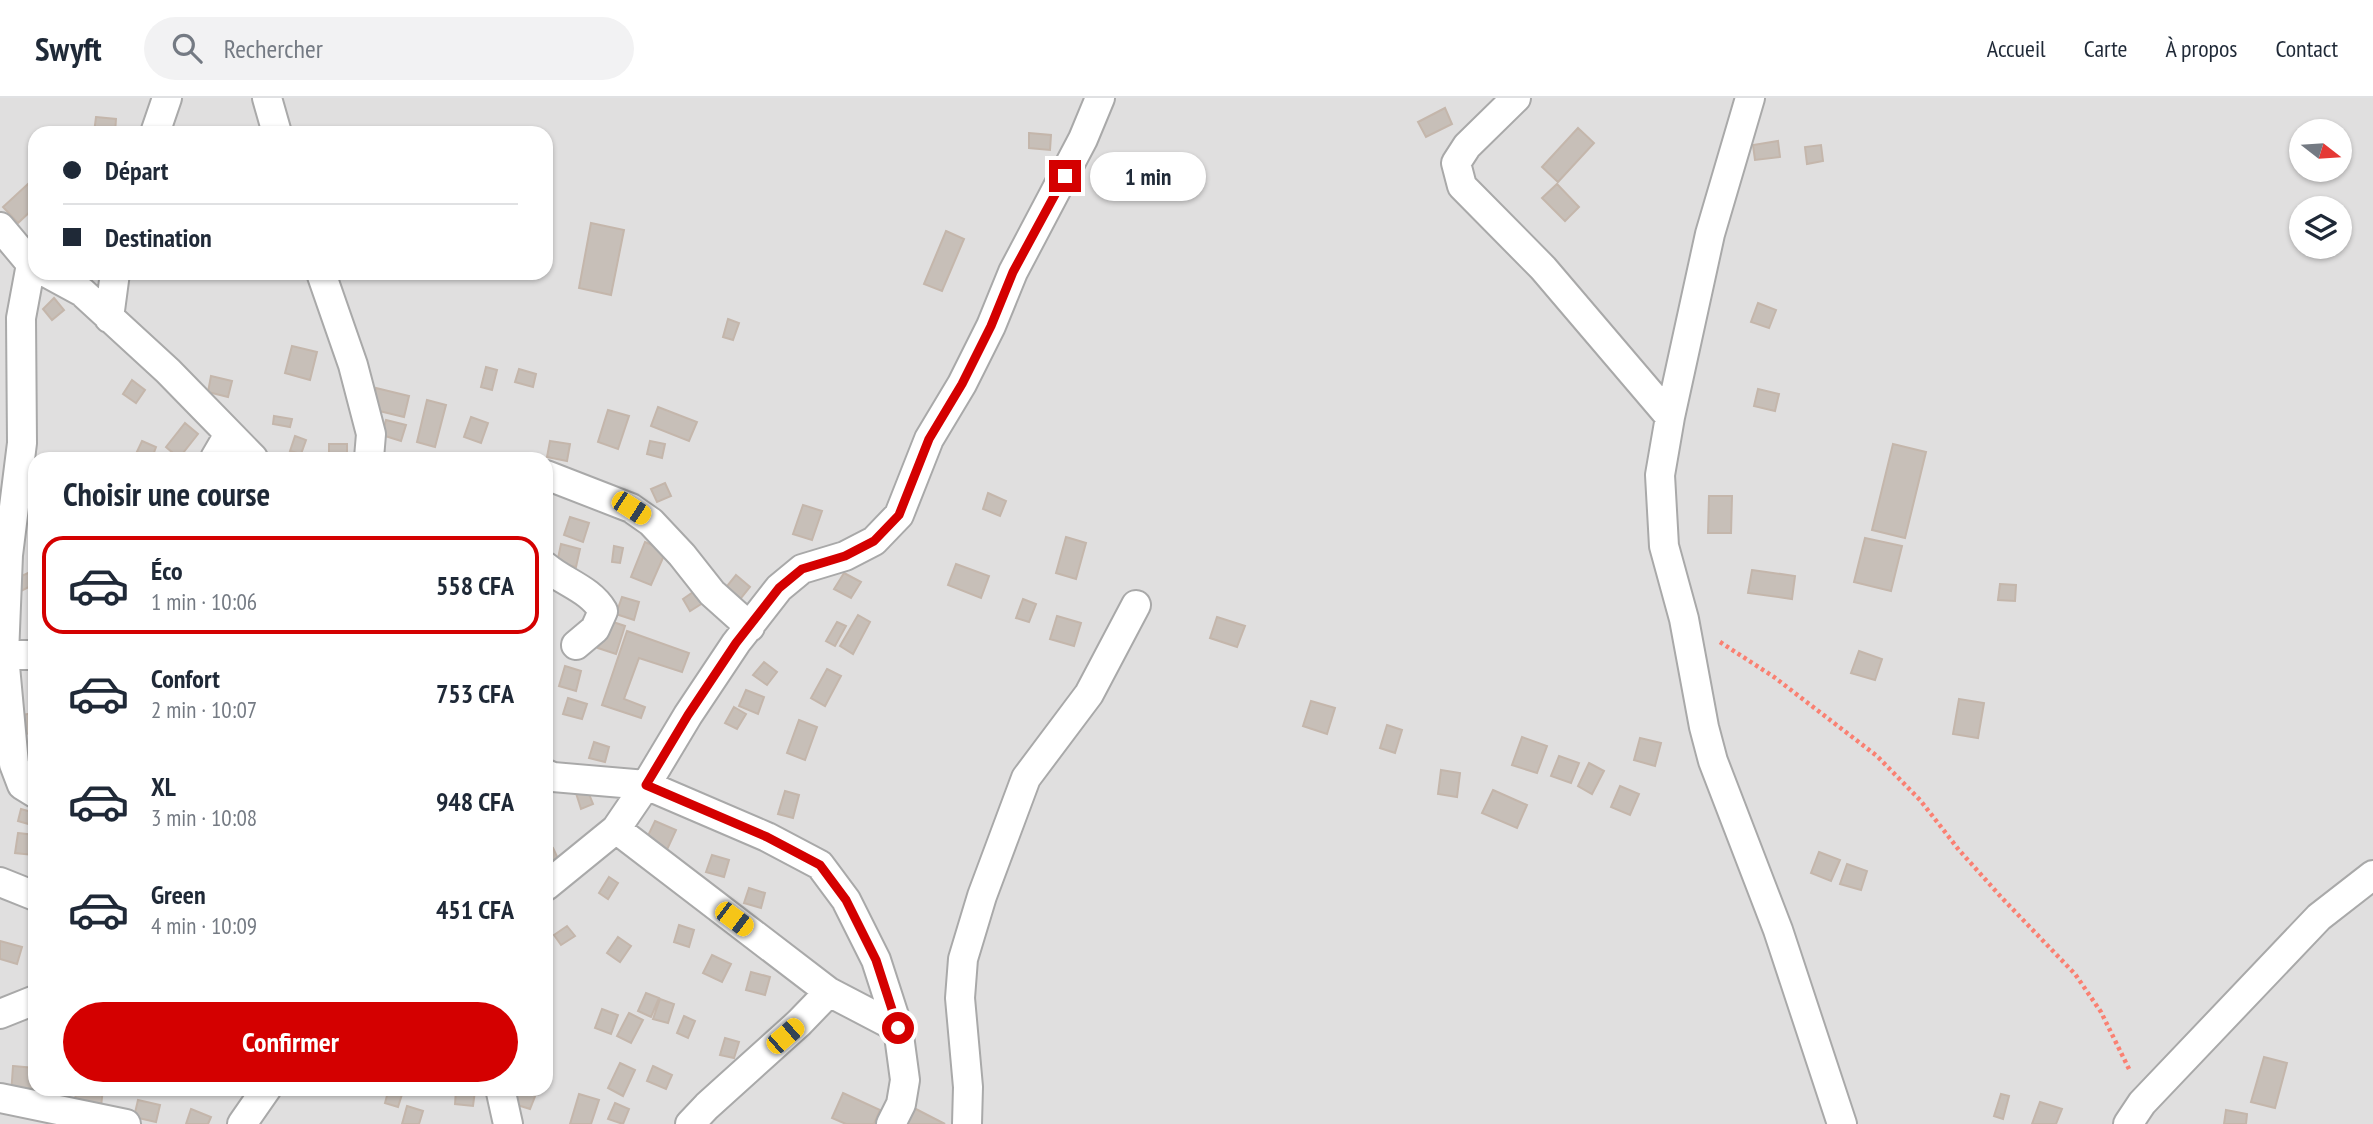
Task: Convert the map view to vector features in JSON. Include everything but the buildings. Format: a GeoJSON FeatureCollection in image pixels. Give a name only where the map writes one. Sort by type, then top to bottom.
{"type":"FeatureCollection","features":[{"type":"Feature","properties":{"kind":"street"},"geometry":{"type":"LineString","coordinates":[[157,126],[167,98]]}},
{"type":"Feature","properties":{"kind":"street"},"geometry":{"type":"LineString","coordinates":[[267,98],[276,126]]}},
{"type":"Feature","properties":{"kind":"street"},"geometry":{"type":"LineString","coordinates":[[553,880],[616,829],[736,643],[779,588],[802,569],[845,556],[874,541],[899,515],[929,439],[962,384],[991,326],[1013,272],[1083,139],[1100,98]]}},
{"type":"Feature","properties":{"kind":"street"},"geometry":{"type":"LineString","coordinates":[[1516,98],[1467,146],[1456,163],[1462,186],[1543,268],[1670,417]]}},
{"type":"Feature","properties":{"kind":"street"},"geometry":{"type":"LineString","coordinates":[[1750,98],[1710,234],[1670,417],[1660,475],[1664,546],[1684,619],[1713,761],[1777,930],[1842,1124]]}},
{"type":"Feature","properties":{"kind":"street"},"geometry":{"type":"LineString","coordinates":[[0,227],[28,258]]}},
{"type":"Feature","properties":{"kind":"street"},"geometry":{"type":"LineString","coordinates":[[28,789],[22,785],[14,764],[4,655],[8,555],[22,443],[22,318],[33,280]]}},
{"type":"Feature","properties":{"kind":"street"},"geometry":{"type":"LineString","coordinates":[[60,280],[82,292],[168,371],[247,452]]}},
{"type":"Feature","properties":{"kind":"street"},"geometry":{"type":"LineString","coordinates":[[109,318],[114,280]]}},
{"type":"Feature","properties":{"kind":"street"},"geometry":{"type":"LineString","coordinates":[[323,280],[353,365],[371,434],[370,452]]}},
{"type":"Feature","properties":{"kind":"street"},"geometry":{"type":"LineString","coordinates":[[218,452],[229,434]]}},
{"type":"Feature","properties":{"kind":"street"},"geometry":{"type":"LineString","coordinates":[[553,477],[631,508],[651,522],[712,593],[750,627]]}},
{"type":"Feature","properties":{"kind":"street"},"geometry":{"type":"LineString","coordinates":[[553,571],[582,589],[603,611],[595,629],[576,645]]}},
{"type":"Feature","properties":{"kind":"street"},"geometry":{"type":"LineString","coordinates":[[967,1124],[968,1087],[960,998],[963,959],[982,897],[1026,778],[1089,694],[1136,605]]}},
{"type":"Feature","properties":{"kind":"street"},"geometry":{"type":"LineString","coordinates":[[4,655],[28,656]]}},
{"type":"Feature","properties":{"kind":"street"},"geometry":{"type":"LineString","coordinates":[[553,776],[646,785],[767,837],[820,865],[846,900],[876,960],[898,1028],[905,1080],[901,1104],[891,1124]]}},
{"type":"Feature","properties":{"kind":"street"},"geometry":{"type":"LineString","coordinates":[[616,829],[829,992],[898,1028]]}},
{"type":"Feature","properties":{"kind":"street"},"geometry":{"type":"LineString","coordinates":[[2134,1114],[2319,917],[2373,875]]}},
{"type":"Feature","properties":{"kind":"street"},"geometry":{"type":"LineString","coordinates":[[0,882],[28,893]]}},
{"type":"Feature","properties":{"kind":"street"},"geometry":{"type":"LineString","coordinates":[[690,1124],[706,1105],[799,1023],[829,992]]}},
{"type":"Feature","properties":{"kind":"street"},"geometry":{"type":"LineString","coordinates":[[242,1124],[261,1096]]}},
{"type":"Feature","properties":{"kind":"street"},"geometry":{"type":"LineString","coordinates":[[502,1096],[508,1124]]}},
{"type":"Feature","properties":{"kind":"street"},"geometry":{"type":"LineString","coordinates":[[0,1098],[126,1124]]}},
{"type":"Feature","properties":{"kind":"path"},"geometry":{"type":"LineString","coordinates":[[1684,619],[1774,677],[1877,756],[1920,800],[1959,850],[2075,974],[2101,1012],[2127,1062],[2134,1114]]}},
{"type":"Feature","properties":{"kind":"shaded area"},"geometry":{"type":"Polygon","coordinates":[[[0,98],[2373,98],[2373,1124],[0,1124],[0,98]]]}},
{"type":"Feature","properties":{"kind":"route"},"geometry":{"type":"LineString","coordinates":[[898,1028],[876,960],[846,900],[820,865],[767,837],[646,785],[736,643],[779,588],[802,569],[845,556],[874,541],[899,515],[929,439],[962,384],[991,326],[1013,272],[1065,176]]}}]}
